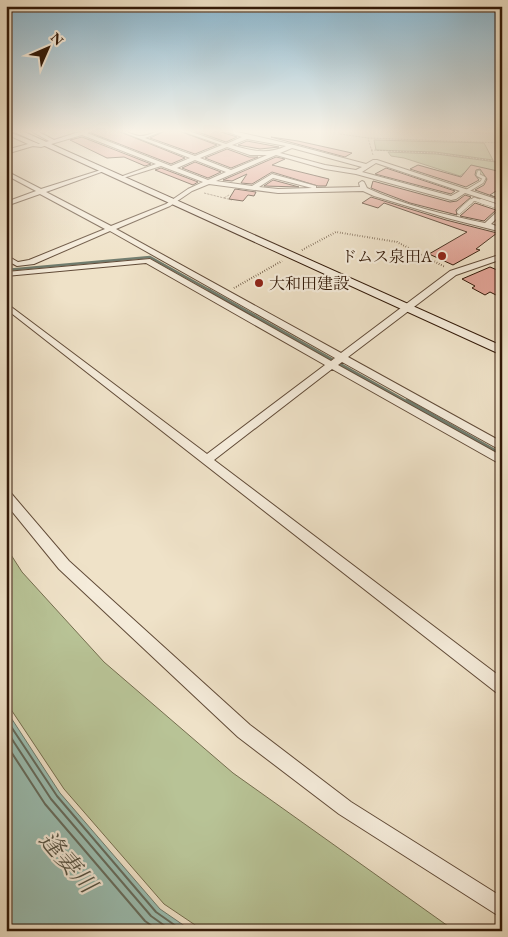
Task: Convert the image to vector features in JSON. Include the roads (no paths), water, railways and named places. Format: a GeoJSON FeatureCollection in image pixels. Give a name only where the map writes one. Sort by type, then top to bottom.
{"type":"FeatureCollection","features":[{"type":"Feature","properties":{"kind":"street"},"geometry":{"type":"LineString","coordinates":[[9,175],[111,229],[224,294],[342,357],[502,447]]}},
{"type":"Feature","properties":{"kind":"street"},"geometry":{"type":"LineString","coordinates":[[6,204],[89,175]]}},
{"type":"Feature","properties":{"kind":"street"},"geometry":{"type":"LineString","coordinates":[[114,175],[502,351]]}},
{"type":"Feature","properties":{"kind":"street"},"geometry":{"type":"LineString","coordinates":[[122,178],[131,175]]}},
{"type":"Feature","properties":{"kind":"street"},"geometry":{"type":"LineString","coordinates":[[189,175],[208,182],[253,188],[330,191],[364,189],[376,195],[449,217],[502,230]]}},
{"type":"Feature","properties":{"kind":"street"},"geometry":{"type":"LineString","coordinates":[[6,257],[16,264],[31,262],[172,202],[190,190],[225,175]]}},
{"type":"Feature","properties":{"kind":"street"},"geometry":{"type":"LineString","coordinates":[[358,175],[364,189]]}},
{"type":"Feature","properties":{"kind":"street"},"geometry":{"type":"LineString","coordinates":[[366,175],[433,194],[454,198],[466,190]]}},
{"type":"Feature","properties":{"kind":"street"},"geometry":{"type":"LineString","coordinates":[[419,175],[502,204]]}},
{"type":"Feature","properties":{"kind":"street"},"geometry":{"type":"LineString","coordinates":[[253,188],[272,176],[330,191]]}},
{"type":"Feature","properties":{"kind":"street"},"geometry":{"type":"LineString","coordinates":[[416,206],[433,194]]}},
{"type":"Feature","properties":{"kind":"street"},"geometry":{"type":"LineString","coordinates":[[486,225],[502,209]]}},
{"type":"Feature","properties":{"kind":"street"},"geometry":{"type":"LineString","coordinates":[[206,460],[453,274],[502,256]]}},
{"type":"Feature","properties":{"kind":"street"},"geometry":{"type":"LineString","coordinates":[[151,263],[161,258]]}},
{"type":"Feature","properties":{"kind":"street"},"geometry":{"type":"LineString","coordinates":[[6,274],[148,260],[502,461]]}},
{"type":"Feature","properties":{"kind":"street"},"geometry":{"type":"LineString","coordinates":[[6,305],[502,688]]}},
{"type":"Feature","properties":{"kind":"street"},"geometry":{"type":"LineString","coordinates":[[6,495],[64,564],[244,731],[345,808],[502,908]]}},
{"type":"Feature","properties":{"kind":"lane"},"geometry":{"type":"LineString","coordinates":[[466,190],[482,182],[484,178],[478,175]]}},
{"type":"Feature","properties":{"kind":"lane"},"geometry":{"type":"LineString","coordinates":[[459,212],[474,199],[502,209]]}},
{"type":"Feature","properties":{"kind":"water","name":"逢妻川"},"geometry":{"type":"Polygon","coordinates":[[[6,710],[60,793],[160,909],[192,931],[6,931],[6,710]]]}},
{"type":"Feature","properties":{"kind":"waterway"},"geometry":{"type":"LineString","coordinates":[[6,270],[150,257],[211,291]]}},
{"type":"Feature","properties":{"kind":"waterway"},"geometry":{"type":"LineString","coordinates":[[209,290],[409,403]]}},
{"type":"Feature","properties":{"kind":"waterway"},"geometry":{"type":"LineString","coordinates":[[407,401],[502,455]]}},
{"type":"Feature","properties":{"kind":"place","name":"ドムス泉田A"},"geometry":{"type":"Point","coordinates":[442,256]}},
{"type":"Feature","properties":{"kind":"place","name":"大和田建設"},"geometry":{"type":"Point","coordinates":[259,283]}}]}
